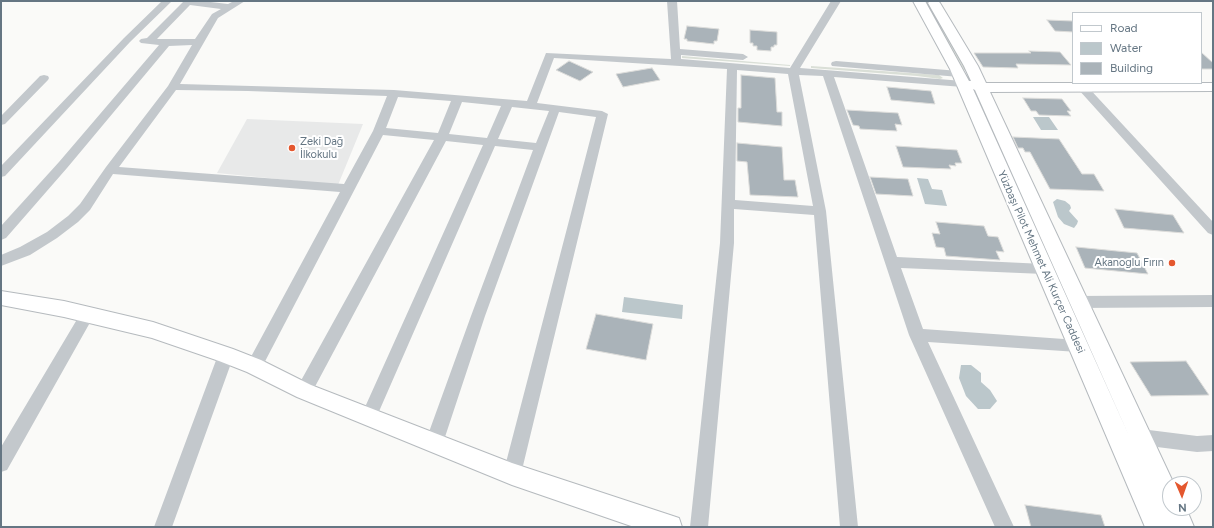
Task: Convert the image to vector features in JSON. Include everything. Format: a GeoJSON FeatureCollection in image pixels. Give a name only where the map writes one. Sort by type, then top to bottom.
{"type":"FeatureCollection","features":[{"type":"Feature","properties":{"kind":"main road","name":"Yüzbaşı Pilot Mehmet Ali Kurçer Caddesi"},"geometry":{"type":"LineString","coordinates":[[919,1],[970,80],[1079,302],[1162,484]]}},
{"type":"Feature","properties":{"kind":"main road","name":"Yüzbaşı Pilot Mehmet Ali Kurçer Caddesi"},"geometry":{"type":"LineString","coordinates":[[933,1],[971,66],[970,80],[1044,269],[1157,527]]}},
{"type":"Feature","properties":{"kind":"main road"},"geometry":{"type":"LineString","coordinates":[[1202,79],[1213,79]]}},
{"type":"Feature","properties":{"kind":"main road"},"geometry":{"type":"LineString","coordinates":[[970,80],[993,88],[1072,83]]}},
{"type":"Feature","properties":{"kind":"main road"},"geometry":{"type":"LineString","coordinates":[[1111,84],[1213,87]]}},
{"type":"Feature","properties":{"kind":"main road"},"geometry":{"type":"LineString","coordinates":[[1,298],[88,315],[153,330],[254,366],[304,391],[512,474],[670,527]]}},
{"type":"Feature","properties":{"kind":"main road"},"geometry":{"type":"LineString","coordinates":[[1177,516],[1182,527]]}},
{"type":"Feature","properties":{"kind":"street"},"geometry":{"type":"LineString","coordinates":[[1,173],[167,1]]}},
{"type":"Feature","properties":{"kind":"street"},"geometry":{"type":"LineString","coordinates":[[150,41],[188,1],[228,8]]}},
{"type":"Feature","properties":{"kind":"street"},"geometry":{"type":"LineString","coordinates":[[1,261],[25,251],[52,235],[73,219],[85,207],[110,170],[173,87],[198,42],[215,16],[240,1]]}},
{"type":"Feature","properties":{"kind":"street"},"geometry":{"type":"LineString","coordinates":[[672,1],[676,57]]}},
{"type":"Feature","properties":{"kind":"street"},"geometry":{"type":"LineString","coordinates":[[836,1],[797,66],[820,210],[849,527]]}},
{"type":"Feature","properties":{"kind":"street"},"geometry":{"type":"LineString","coordinates":[[128,40],[166,43],[198,42]]}},
{"type":"Feature","properties":{"kind":"street"},"geometry":{"type":"LineString","coordinates":[[1,236],[166,43]]}},
{"type":"Feature","properties":{"kind":"street"},"geometry":{"type":"LineString","coordinates":[[531,105],[550,55],[676,57],[970,80]]}},
{"type":"Feature","properties":{"kind":"street"},"geometry":{"type":"LineString","coordinates":[[676,57],[732,66],[797,66],[827,73],[970,80]]}},
{"type":"Feature","properties":{"kind":"street"},"geometry":{"type":"LineString","coordinates":[[699,527],[728,243],[732,66]]}},
{"type":"Feature","properties":{"kind":"street"},"geometry":{"type":"LineString","coordinates":[[827,73],[917,335],[1005,527]]}},
{"type":"Feature","properties":{"kind":"street"},"geometry":{"type":"LineString","coordinates":[[1,122],[44,78]]}},
{"type":"Feature","properties":{"kind":"street"},"geometry":{"type":"LineString","coordinates":[[1078,84],[1213,230]]}},
{"type":"Feature","properties":{"kind":"street"},"geometry":{"type":"LineString","coordinates":[[173,87],[394,93],[531,105],[602,114],[512,474]]}},
{"type":"Feature","properties":{"kind":"street"},"geometry":{"type":"LineString","coordinates":[[254,366],[379,131],[394,93]]}},
{"type":"Feature","properties":{"kind":"street"},"geometry":{"type":"LineString","coordinates":[[304,391],[442,137],[458,98]]}},
{"type":"Feature","properties":{"kind":"street"},"geometry":{"type":"LineString","coordinates":[[369,416],[508,103]]}},
{"type":"Feature","properties":{"kind":"street"},"geometry":{"type":"LineString","coordinates":[[434,443],[539,147],[555,108]]}},
{"type":"Feature","properties":{"kind":"street"},"geometry":{"type":"LineString","coordinates":[[379,131],[539,147]]}},
{"type":"Feature","properties":{"kind":"street"},"geometry":{"type":"LineString","coordinates":[[110,170],[349,189]]}},
{"type":"Feature","properties":{"kind":"street"},"geometry":{"type":"LineString","coordinates":[[729,204],[820,210]]}},
{"type":"Feature","properties":{"kind":"street"},"geometry":{"type":"LineString","coordinates":[[891,262],[1044,269]]}},
{"type":"Feature","properties":{"kind":"street"},"geometry":{"type":"LineString","coordinates":[[1079,302],[1213,301]]}},
{"type":"Feature","properties":{"kind":"street"},"geometry":{"type":"LineString","coordinates":[[1,464],[88,315]]}},
{"type":"Feature","properties":{"kind":"street"},"geometry":{"type":"LineString","coordinates":[[917,335],[1078,346]]}},
{"type":"Feature","properties":{"kind":"street"},"geometry":{"type":"LineString","coordinates":[[163,527],[226,355]]}},
{"type":"Feature","properties":{"kind":"street"},"geometry":{"type":"LineString","coordinates":[[1141,437],[1208,445]]}},
{"type":"Feature","properties":{"kind":"shaded area"},"geometry":{"type":"Polygon","coordinates":[[[925,1],[928,1],[968,71],[964,70],[925,1]]]}},
{"type":"Feature","properties":{"kind":"shaded area"},"geometry":{"type":"Polygon","coordinates":[[[682,56],[790,65],[790,66],[682,58],[682,56]]]}},
{"type":"Feature","properties":{"kind":"shaded area"},"geometry":{"type":"Polygon","coordinates":[[[811,66],[939,75],[943,78],[940,79],[811,68],[811,66]]]}},
{"type":"Feature","properties":{"kind":"shaded area","name":"Zeki Dağ İlkokulu"},"geometry":{"type":"Polygon","coordinates":[[[247,119],[363,124],[338,185],[217,173],[247,119]]]}},
{"type":"Feature","properties":{"kind":"water"},"geometry":{"type":"Polygon","coordinates":[[[1033,117],[1049,117],[1058,130],[1041,130],[1033,117]]]}},
{"type":"Feature","properties":{"kind":"water"},"geometry":{"type":"Polygon","coordinates":[[[917,178],[928,179],[932,189],[942,190],[947,206],[925,204],[917,178]]]}},
{"type":"Feature","properties":{"kind":"water"},"geometry":{"type":"Polygon","coordinates":[[[1057,199],[1065,201],[1070,205],[1071,208],[1069,211],[1078,221],[1074,228],[1064,224],[1058,217],[1053,202],[1057,199]]]}},
{"type":"Feature","properties":{"kind":"water"},"geometry":{"type":"Polygon","coordinates":[[[624,297],[683,305],[682,319],[622,312],[624,297]]]}},
{"type":"Feature","properties":{"kind":"water"},"geometry":{"type":"Polygon","coordinates":[[[961,365],[971,365],[981,373],[981,382],[990,390],[997,401],[990,409],[978,409],[966,396],[959,378],[961,365]]]}},
{"type":"Feature","properties":{"kind":"building"},"geometry":{"type":"Polygon","coordinates":[[[1047,20],[1072,21],[1072,32],[1055,31],[1047,20]]]}},
{"type":"Feature","properties":{"kind":"building"},"geometry":{"type":"Polygon","coordinates":[[[687,26],[719,29],[717,41],[714,41],[714,44],[687,41],[687,39],[684,39],[687,26]]]}},
{"type":"Feature","properties":{"kind":"building"},"geometry":{"type":"Polygon","coordinates":[[[750,30],[777,32],[777,45],[771,47],[771,51],[757,50],[757,46],[753,46],[753,43],[750,43],[750,30]]]}},
{"type":"Feature","properties":{"kind":"building"},"geometry":{"type":"Polygon","coordinates":[[[1029,51],[1060,52],[1071,65],[1016,64],[1018,68],[983,67],[974,53],[1031,53],[1029,51]]]}},
{"type":"Feature","properties":{"kind":"building"},"geometry":{"type":"Polygon","coordinates":[[[1202,53],[1213,63],[1213,69],[1202,69],[1202,53]]]}},
{"type":"Feature","properties":{"kind":"building"},"geometry":{"type":"Polygon","coordinates":[[[569,61],[593,72],[580,81],[556,70],[569,61]]]}},
{"type":"Feature","properties":{"kind":"building"},"geometry":{"type":"Polygon","coordinates":[[[652,68],[660,80],[623,87],[616,74],[652,68]]]}},
{"type":"Feature","properties":{"kind":"building"},"geometry":{"type":"Polygon","coordinates":[[[741,75],[775,78],[777,112],[782,112],[782,126],[738,122],[738,108],[741,108],[741,75]]]}},
{"type":"Feature","properties":{"kind":"building"},"geometry":{"type":"Polygon","coordinates":[[[887,87],[931,91],[935,104],[891,100],[887,87]]]}},
{"type":"Feature","properties":{"kind":"building"},"geometry":{"type":"Polygon","coordinates":[[[1023,98],[1062,99],[1071,111],[1067,111],[1071,116],[1039,115],[1036,111],[1031,111],[1023,98]]]}},
{"type":"Feature","properties":{"kind":"building"},"geometry":{"type":"Polygon","coordinates":[[[847,110],[898,113],[902,125],[895,124],[897,131],[860,129],[859,126],[853,125],[847,110]]]}},
{"type":"Feature","properties":{"kind":"building"},"geometry":{"type":"Polygon","coordinates":[[[1013,137],[1059,139],[1082,174],[1094,174],[1104,191],[1050,189],[1030,152],[1025,152],[1023,148],[1018,148],[1013,137]]]}},
{"type":"Feature","properties":{"kind":"building"},"geometry":{"type":"Polygon","coordinates":[[[737,143],[782,147],[784,180],[795,180],[798,197],[750,195],[747,162],[737,161],[737,143]]]}},
{"type":"Feature","properties":{"kind":"building"},"geometry":{"type":"Polygon","coordinates":[[[896,146],[957,150],[962,163],[955,163],[956,166],[949,165],[951,169],[903,167],[896,146]]]}},
{"type":"Feature","properties":{"kind":"building"},"geometry":{"type":"Polygon","coordinates":[[[870,177],[908,179],[913,196],[876,194],[870,177]]]}},
{"type":"Feature","properties":{"kind":"building"},"geometry":{"type":"Polygon","coordinates":[[[1115,209],[1173,215],[1184,233],[1124,228],[1115,209]]]}},
{"type":"Feature","properties":{"kind":"building"},"geometry":{"type":"Polygon","coordinates":[[[936,222],[984,226],[988,236],[998,237],[1004,252],[996,251],[1000,260],[946,256],[944,248],[936,247],[932,233],[940,234],[936,222]]]}},
{"type":"Feature","properties":{"kind":"building"},"geometry":{"type":"Polygon","coordinates":[[[1076,247],[1137,253],[1148,274],[1085,268],[1076,247]]]}},
{"type":"Feature","properties":{"kind":"building"},"geometry":{"type":"Polygon","coordinates":[[[596,314],[653,324],[646,360],[586,349],[596,314]]]}},
{"type":"Feature","properties":{"kind":"building"},"geometry":{"type":"Polygon","coordinates":[[[1186,361],[1209,395],[1151,396],[1130,362],[1186,361]]]}},
{"type":"Feature","properties":{"kind":"building"},"geometry":{"type":"Polygon","coordinates":[[[1025,505],[1101,515],[1105,527],[1031,527],[1025,505]]]}},
{"type":"Feature","properties":{"kind":"place","name":"Zeki Dağ İlkokulu"},"geometry":{"type":"Point","coordinates":[292,148]}},
{"type":"Feature","properties":{"kind":"place","name":"Akanoglu Fırın"},"geometry":{"type":"Point","coordinates":[1172,263]}}]}
